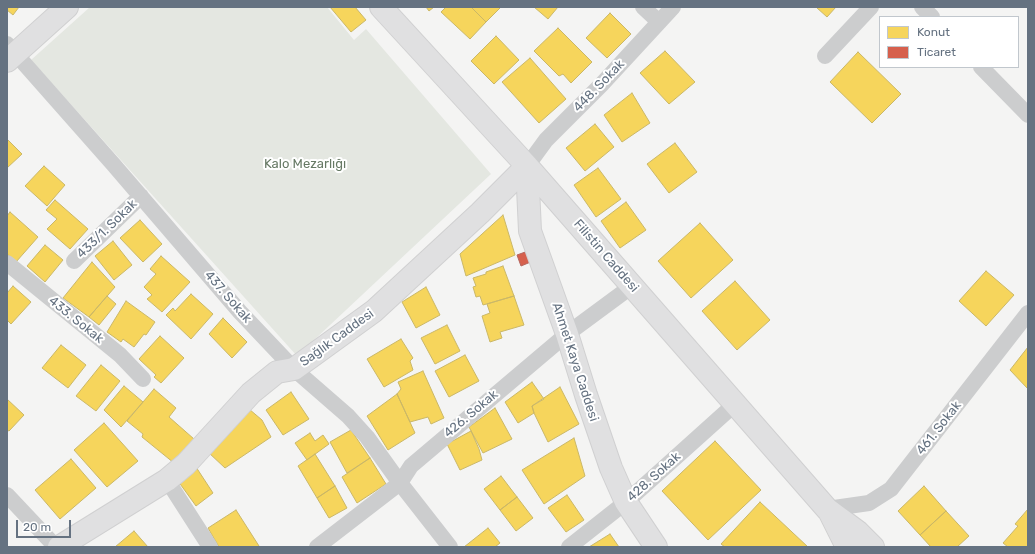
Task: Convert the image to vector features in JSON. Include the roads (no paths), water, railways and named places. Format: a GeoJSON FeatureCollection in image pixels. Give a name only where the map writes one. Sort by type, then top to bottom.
{"type":"FeatureCollection","features":[{"type":"Feature","properties":{"kind":"street"},"geometry":{"type":"LineString","coordinates":[[10,53],[67,7]]}},
{"type":"Feature","properties":{"kind":"street","name":"Filistin Caddesi"},"geometry":{"type":"LineString","coordinates":[[381,7],[527,166],[827,509],[858,532],[873,547]]}},
{"type":"Feature","properties":{"kind":"street"},"geometry":{"type":"LineString","coordinates":[[643,7],[659,22]]}},
{"type":"Feature","properties":{"kind":"street","name":"448. Sokak"},"geometry":{"type":"LineString","coordinates":[[527,166],[546,140],[602,84],[673,7]]}},
{"type":"Feature","properties":{"kind":"street"},"geometry":{"type":"LineString","coordinates":[[825,56],[871,7]]}},
{"type":"Feature","properties":{"kind":"street"},"geometry":{"type":"LineString","coordinates":[[922,7],[931,16]]}},
{"type":"Feature","properties":{"kind":"street","name":"437. Sokak"},"geometry":{"type":"LineString","coordinates":[[10,53],[141,196],[240,312],[294,369],[348,416],[367,437],[400,483],[450,547]]}},
{"type":"Feature","properties":{"kind":"street"},"geometry":{"type":"LineString","coordinates":[[982,68],[1026,108]]}},
{"type":"Feature","properties":{"kind":"street","name":"Ahmet Kaya Caddesi"},"geometry":{"type":"LineString","coordinates":[[527,166],[530,231],[567,334],[611,468],[626,502],[656,547]]}},
{"type":"Feature","properties":{"kind":"street","name":"Sağlık Caddesi"},"geometry":{"type":"LineString","coordinates":[[58,547],[167,480],[186,464],[251,393],[277,372],[294,369],[374,311],[480,213],[527,166]]}},
{"type":"Feature","properties":{"kind":"street","name":"433/1. Sokak"},"geometry":{"type":"LineString","coordinates":[[74,261],[141,196]]}},
{"type":"Feature","properties":{"kind":"street","name":"433. Sokak"},"geometry":{"type":"LineString","coordinates":[[7,263],[120,355],[143,379]]}},
{"type":"Feature","properties":{"kind":"street","name":"426. Sokak"},"geometry":{"type":"LineString","coordinates":[[316,547],[400,483],[411,466],[567,334],[632,286]]}},
{"type":"Feature","properties":{"kind":"street","name":"461. Sokak"},"geometry":{"type":"LineString","coordinates":[[827,509],[869,503],[891,489],[1028,315]]}},
{"type":"Feature","properties":{"kind":"street","name":"428. Sokak"},"geometry":{"type":"LineString","coordinates":[[569,547],[626,502],[735,404]]}},
{"type":"Feature","properties":{"kind":"street"},"geometry":{"type":"LineString","coordinates":[[167,480],[210,547]]}},
{"type":"Feature","properties":{"kind":"street"},"geometry":{"type":"LineString","coordinates":[[7,495],[58,547]]}},
{"type":"Feature","properties":{"kind":"street","name":"Filistin Caddesi"},"geometry":{"type":"LineString","coordinates":[[827,509],[846,547]]}},
{"type":"Feature","properties":{"kind":"park label","name":"Kalo Mezarlığı"},"geometry":{"type":"Point","coordinates":[305,164]}}]}
